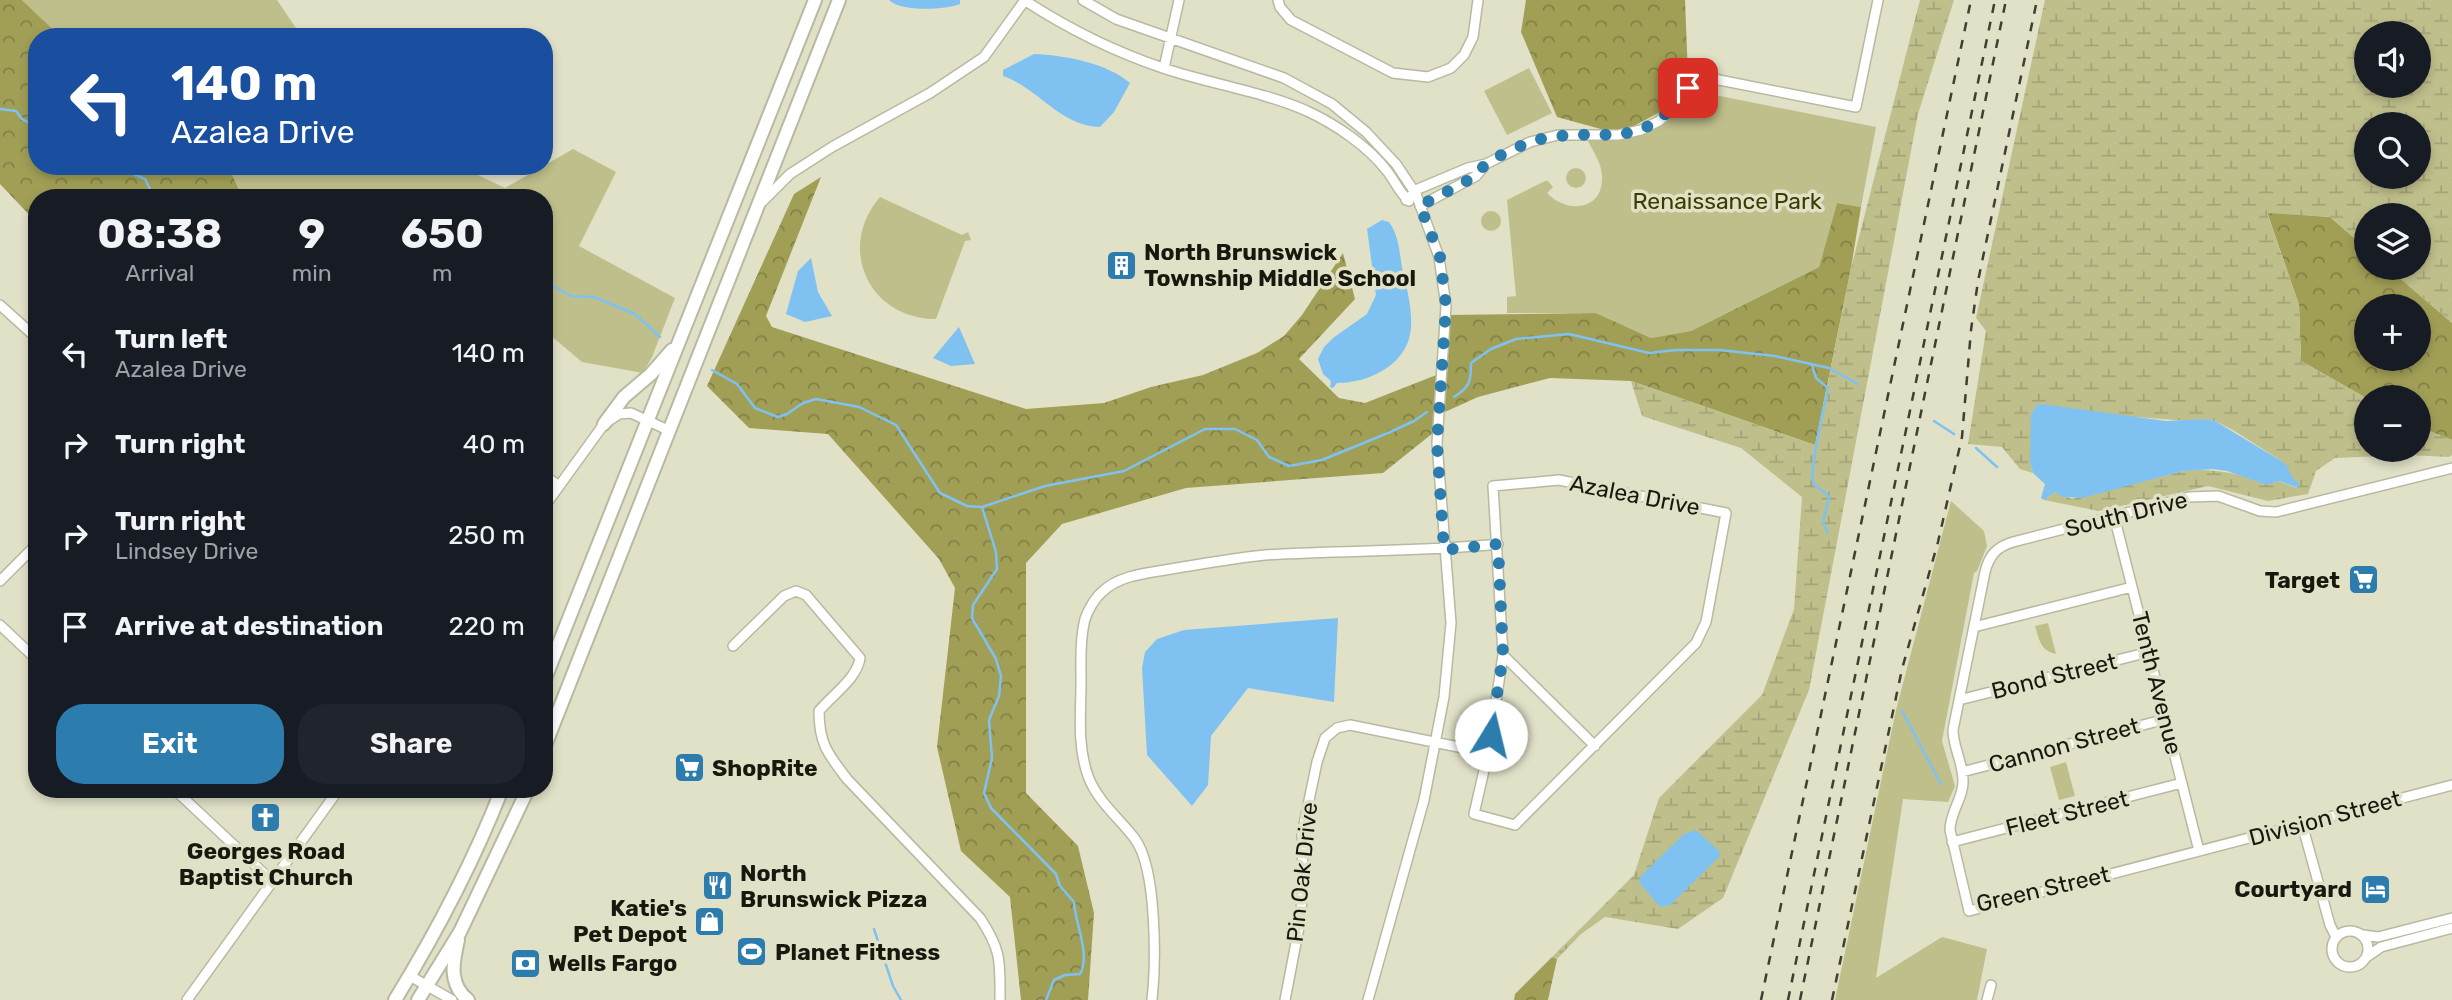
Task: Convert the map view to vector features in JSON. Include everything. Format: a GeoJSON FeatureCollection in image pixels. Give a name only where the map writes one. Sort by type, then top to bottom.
{"type":"FeatureCollection","features":[{"type":"Feature","properties":{"kind":"highway"},"geometry":{"type":"LineString","coordinates":[[553,658],[815,0]]}},
{"type":"Feature","properties":{"kind":"highway"},"geometry":{"type":"LineString","coordinates":[[553,726],[839,0]]}},
{"type":"Feature","properties":{"kind":"highway"},"geometry":{"type":"LineString","coordinates":[[604,424],[624,397],[651,374],[679,341]]}},
{"type":"Feature","properties":{"kind":"highway"},"geometry":{"type":"LineString","coordinates":[[398,995],[443,917],[486,830],[498,798]]}},
{"type":"Feature","properties":{"kind":"highway"},"geometry":{"type":"LineString","coordinates":[[417,1000],[460,932],[525,798]]}},
{"type":"Feature","properties":{"kind":"highway"},"geometry":{"type":"LineString","coordinates":[[460,932],[453,965],[455,985],[468,1000]]}},
{"type":"Feature","properties":{"kind":"street"},"geometry":{"type":"LineString","coordinates":[[756,208],[790,174],[832,147],[930,93],[984,57],[1025,0],[1082,33],[1128,55],[1307,111],[1337,128],[1366,150],[1387,170],[1406,200],[1420,206]]}},
{"type":"Feature","properties":{"kind":"street"},"geometry":{"type":"LineString","coordinates":[[1083,0],[1116,19],[1284,78],[1332,104],[1366,132],[1389,156],[1415,192],[1440,257],[1446,306],[1437,443],[1451,623],[1444,697],[1424,800],[1368,1000]]}},
{"type":"Feature","properties":{"kind":"street"},"geometry":{"type":"LineString","coordinates":[[1164,68],[1179,0]]}},
{"type":"Feature","properties":{"kind":"street"},"geometry":{"type":"LineString","coordinates":[[1278,0],[1280,7],[1291,20],[1393,73],[1428,77],[1451,68],[1464,55],[1473,37],[1478,0]]}},
{"type":"Feature","properties":{"kind":"street"},"geometry":{"type":"LineString","coordinates":[[1406,200],[1427,184],[1486,164],[1530,142],[1558,135],[1618,135],[1641,130],[1659,121],[1674,108],[1695,81],[1704,77],[1856,107],[1878,0]]}},
{"type":"Feature","properties":{"kind":"street"},"geometry":{"type":"LineString","coordinates":[[1420,206],[1476,176],[1486,164]]}},
{"type":"Feature","properties":{"kind":"street"},"geometry":{"type":"LineString","coordinates":[[0,305],[28,330]]}},
{"type":"Feature","properties":{"kind":"street"},"geometry":{"type":"LineString","coordinates":[[553,494],[604,424],[619,414],[631,413],[670,431]]}},
{"type":"Feature","properties":{"kind":"street","name":"South Drive"},"geometry":{"type":"LineString","coordinates":[[2003,545],[2180,499],[2209,495],[2227,498],[2260,511],[2276,512],[2452,468]]}},
{"type":"Feature","properties":{"kind":"street","name":"Azalea Drive"},"geometry":{"type":"LineString","coordinates":[[1559,480],[1726,513],[1706,622],[1696,643],[1515,825],[1474,814],[1488,753],[1503,655],[1493,486],[1559,480]]}},
{"type":"Feature","properties":{"kind":"street"},"geometry":{"type":"LineString","coordinates":[[553,482],[559,486]]}},
{"type":"Feature","properties":{"kind":"street","name":"Tenth Avenue"},"geometry":{"type":"LineString","coordinates":[[2115,516],[2199,851]]}},
{"type":"Feature","properties":{"kind":"street"},"geometry":{"type":"LineString","coordinates":[[1152,1000],[1155,976],[1150,883],[1146,859],[1137,841],[1103,801],[1089,779],[1081,751],[1082,635],[1086,615],[1101,592],[1116,581],[1138,575],[1222,560],[1265,555],[1444,550],[1498,544]]}},
{"type":"Feature","properties":{"kind":"street","name":"Green Street"},"geometry":{"type":"LineString","coordinates":[[2003,545],[1995,550],[1988,561],[1953,740],[1963,786],[1950,823],[1969,911],[2199,851]]}},
{"type":"Feature","properties":{"kind":"street"},"geometry":{"type":"LineString","coordinates":[[0,581],[28,553]]}},
{"type":"Feature","properties":{"kind":"street"},"geometry":{"type":"LineString","coordinates":[[1975,627],[2132,587]]}},
{"type":"Feature","properties":{"kind":"street"},"geometry":{"type":"LineString","coordinates":[[733,646],[784,596],[796,591],[806,596],[860,658],[859,667],[819,711],[819,733],[831,757],[847,779],[984,923],[994,939],[1000,958],[1000,1000]]}},
{"type":"Feature","properties":{"kind":"street"},"geometry":{"type":"LineString","coordinates":[[0,625],[28,651]]}},
{"type":"Feature","properties":{"kind":"street","name":"Bond Street"},"geometry":{"type":"LineString","coordinates":[[1959,700],[2149,652]]}},
{"type":"Feature","properties":{"kind":"street"},"geometry":{"type":"LineString","coordinates":[[1503,655],[1595,746]]}},
{"type":"Feature","properties":{"kind":"street","name":"Cannon Street"},"geometry":{"type":"LineString","coordinates":[[1962,772],[2166,719]]}},
{"type":"Feature","properties":{"kind":"street","name":"Pin Oak Drive"},"geometry":{"type":"LineString","coordinates":[[1284,1000],[1300,922],[1303,886],[1302,834],[1317,762],[1325,738],[1337,728],[1350,725],[1437,744]]}},
{"type":"Feature","properties":{"kind":"street"},"geometry":{"type":"LineString","coordinates":[[1437,744],[1488,753]]}},
{"type":"Feature","properties":{"kind":"street","name":"Fleet Street"},"geometry":{"type":"LineString","coordinates":[[1952,842],[2182,783]]}},
{"type":"Feature","properties":{"kind":"street","name":"Division Street"},"geometry":{"type":"LineString","coordinates":[[2199,851],[2452,785]]}},
{"type":"Feature","properties":{"kind":"street"},"geometry":{"type":"LineString","coordinates":[[184,798],[273,882]]}},
{"type":"Feature","properties":{"kind":"street"},"geometry":{"type":"LineString","coordinates":[[187,1000],[333,798]]}},
{"type":"Feature","properties":{"kind":"street"},"geometry":{"type":"LineString","coordinates":[[2302,824],[2330,925],[2336,937]]}},
{"type":"Feature","properties":{"kind":"street"},"geometry":{"type":"LineString","coordinates":[[2452,919],[2378,937],[2351,931],[2343,932],[2336,937],[2333,952],[2342,966],[2356,967],[2381,947],[2452,929]]}},
{"type":"Feature","properties":{"kind":"street"},"geometry":{"type":"LineString","coordinates":[[2363,935],[2368,956]]}},
{"type":"Feature","properties":{"kind":"street"},"geometry":{"type":"LineString","coordinates":[[410,975],[452,1000]]}},
{"type":"Feature","properties":{"kind":"street"},"geometry":{"type":"LineString","coordinates":[[1987,1000],[1991,985]]}},
{"type":"Feature","properties":{"kind":"street"},"geometry":{"type":"LineString","coordinates":[[398,995],[417,1000]]}},
{"type":"Feature","properties":{"kind":"green space"},"geometry":{"type":"Polygon","coordinates":[[[0,0],[22,0],[52,28],[28,28],[28,175],[232,175],[239,189],[28,189],[28,214],[0,184],[0,0]]]}},
{"type":"Feature","properties":{"kind":"green space"},"geometry":{"type":"Polygon","coordinates":[[[22,0],[277,0],[296,28],[52,28],[22,0]]]}},
{"type":"Feature","properties":{"kind":"green space"},"geometry":{"type":"Polygon","coordinates":[[[1526,0],[1685,0],[1688,76],[1662,111],[1619,134],[1557,117],[1521,32],[1526,0]]]}},
{"type":"Feature","properties":{"kind":"green space"},"geometry":{"type":"Polygon","coordinates":[[[1920,0],[1954,0],[1918,114],[1809,690],[1723,898],[1678,929],[1605,917],[1581,934],[1557,959],[1552,957],[1634,875],[1659,798],[1762,695],[1794,609],[1802,497],[1741,448],[1642,416],[1631,381],[1815,445],[1851,268],[1920,0]]]}},
{"type":"Feature","properties":{"kind":"green space"},"geometry":{"type":"Polygon","coordinates":[[[2045,0],[2452,0],[2452,323],[2431,305],[2431,294],[2418,294],[2402,280],[2431,280],[2431,203],[2354,203],[2354,238],[2330,217],[2267,213],[2299,305],[2301,361],[2354,391],[2354,457],[2335,458],[2316,471],[2308,494],[2268,501],[2208,486],[2099,511],[2044,500],[2055,492],[2072,499],[2195,470],[2229,473],[2274,483],[2278,481],[2297,488],[2283,462],[2233,430],[2206,419],[2187,421],[2137,417],[2030,463],[2033,473],[2020,469],[2002,447],[1968,444],[1986,331],[1976,318],[2045,0]]]}},
{"type":"Feature","properties":{"kind":"green space"},"geometry":{"type":"Polygon","coordinates":[[[1529,68],[1552,113],[1507,135],[1484,91],[1529,68]]]}},
{"type":"Feature","properties":{"kind":"green space","name":"Renaissance Park"},"geometry":{"type":"Polygon","coordinates":[[[1698,95],[1720,96],[1876,127],[1861,207],[1837,203],[1819,267],[1691,331],[1651,338],[1596,313],[1507,313],[1507,297],[1516,296],[1507,200],[1548,181],[1553,187],[1547,193],[1555,200],[1573,206],[1590,203],[1601,188],[1602,172],[1588,141],[1622,139],[1649,131],[1672,117],[1698,95]]]}},
{"type":"Feature","properties":{"kind":"green space"},"geometry":{"type":"Polygon","coordinates":[[[573,149],[616,172],[579,246],[675,298],[643,373],[582,362],[553,338],[553,189],[239,189],[232,175],[478,175],[505,188],[528,175],[553,175],[553,160],[573,149]]]}},
{"type":"Feature","properties":{"kind":"green space"},"geometry":{"type":"Polygon","coordinates":[[[1576,168],[1583,171],[1586,178],[1583,185],[1576,188],[1569,185],[1566,178],[1569,171],[1576,168]]]}},
{"type":"Feature","properties":{"kind":"green space"},"geometry":{"type":"Polygon","coordinates":[[[821,177],[766,316],[772,327],[1026,409],[1104,403],[1151,387],[1203,375],[1257,353],[1284,336],[1302,315],[1343,253],[1355,299],[1299,359],[1339,398],[1365,403],[1444,372],[1446,315],[1596,313],[1651,338],[1691,331],[1819,267],[1837,203],[1861,207],[1815,445],[1631,381],[1550,378],[1478,397],[1436,416],[1438,429],[1383,473],[1186,488],[1062,524],[1026,563],[1026,793],[1078,846],[1094,913],[1088,1000],[1021,1000],[1010,897],[961,851],[937,747],[955,588],[939,559],[828,434],[749,428],[707,386],[794,194],[821,177]]]}},
{"type":"Feature","properties":{"kind":"green space"},"geometry":{"type":"Polygon","coordinates":[[[880,197],[962,235],[968,232],[971,240],[965,241],[936,319],[913,316],[893,307],[877,294],[866,277],[861,258],[861,238],[867,217],[880,197]]]}},
{"type":"Feature","properties":{"kind":"green space"},"geometry":{"type":"Polygon","coordinates":[[[1491,211],[1498,214],[1501,221],[1498,228],[1491,231],[1484,228],[1481,221],[1484,214],[1491,211]]]}},
{"type":"Feature","properties":{"kind":"green space"},"geometry":{"type":"Polygon","coordinates":[[[2267,212],[2330,217],[2354,238],[2354,280],[2402,280],[2418,294],[2354,294],[2354,371],[2431,371],[2431,305],[2452,323],[2452,440],[2431,432],[2431,385],[2354,385],[2354,391],[2301,361],[2299,305],[2267,212]]]}},
{"type":"Feature","properties":{"kind":"green space"},"geometry":{"type":"Polygon","coordinates":[[[2431,432],[2452,440],[2452,455],[2431,456],[2431,432]]]}},
{"type":"Feature","properties":{"kind":"green space"},"geometry":{"type":"Polygon","coordinates":[[[1951,501],[1984,531],[1987,546],[1974,573],[1942,741],[1955,786],[1948,802],[1903,799],[1876,978],[1942,937],[1987,949],[1977,1000],[1835,1000],[1896,710],[1951,501]]]}},
{"type":"Feature","properties":{"kind":"green space"},"geometry":{"type":"Polygon","coordinates":[[[2048,623],[2056,654],[2044,648],[2035,626],[2048,623]]]}},
{"type":"Feature","properties":{"kind":"green space"},"geometry":{"type":"Polygon","coordinates":[[[2066,762],[2075,796],[2059,800],[2050,767],[2066,762]]]}},
{"type":"Feature","properties":{"kind":"green space"},"geometry":{"type":"Polygon","coordinates":[[[1552,957],[1557,959],[1548,1000],[1514,1000],[1515,994],[1552,957]]]}},
{"type":"Feature","properties":{"kind":"water"},"geometry":{"type":"Polygon","coordinates":[[[889,0],[960,0],[960,4],[923,9],[903,7],[889,0]]]}},
{"type":"Feature","properties":{"kind":"water"},"geometry":{"type":"Polygon","coordinates":[[[1034,54],[1085,61],[1110,70],[1130,83],[1114,112],[1100,127],[1086,125],[1061,114],[1027,89],[1003,76],[1003,70],[1034,54]]]}},
{"type":"Feature","properties":{"kind":"water"},"geometry":{"type":"Polygon","coordinates":[[[1382,220],[1389,222],[1398,243],[1411,315],[1408,342],[1403,352],[1388,367],[1358,381],[1337,383],[1333,388],[1330,387],[1331,381],[1323,374],[1318,359],[1333,338],[1367,314],[1376,295],[1367,229],[1382,220]]]}},
{"type":"Feature","properties":{"kind":"water"},"geometry":{"type":"Polygon","coordinates":[[[811,258],[818,292],[832,316],[805,322],[786,314],[798,271],[811,258]]]}},
{"type":"Feature","properties":{"kind":"water"},"geometry":{"type":"Polygon","coordinates":[[[959,327],[975,364],[951,366],[933,358],[959,327]]]}},
{"type":"Feature","properties":{"kind":"water"},"geometry":{"type":"Polygon","coordinates":[[[2037,405],[2166,421],[2215,421],[2283,462],[2300,485],[2298,488],[2279,481],[2267,485],[2213,469],[2183,471],[2082,498],[2063,497],[2055,492],[2044,500],[2041,498],[2045,484],[2033,473],[2030,463],[2031,414],[2037,405]]]}},
{"type":"Feature","properties":{"kind":"water"},"geometry":{"type":"Polygon","coordinates":[[[1338,618],[1334,702],[1248,688],[1211,736],[1208,785],[1192,806],[1147,755],[1142,668],[1145,652],[1157,639],[1184,630],[1338,618]]]}},
{"type":"Feature","properties":{"kind":"water"},"geometry":{"type":"Polygon","coordinates":[[[1696,830],[1720,852],[1720,856],[1670,905],[1660,907],[1639,882],[1641,876],[1684,834],[1696,830]]]}},
{"type":"Feature","properties":{"kind":"waterway"},"geometry":{"type":"LineString","coordinates":[[0,109],[16,111],[28,122]]}},
{"type":"Feature","properties":{"kind":"waterway"},"geometry":{"type":"LineString","coordinates":[[135,175],[145,179],[150,189]]}},
{"type":"Feature","properties":{"kind":"waterway"},"geometry":{"type":"LineString","coordinates":[[553,286],[571,296],[594,297],[635,314],[660,337]]}},
{"type":"Feature","properties":{"kind":"waterway"},"geometry":{"type":"LineString","coordinates":[[1454,397],[1469,383],[1471,363],[1491,349],[1516,339],[1569,334],[1649,353],[1719,350],[1775,356],[1829,368],[1858,384]]}},
{"type":"Feature","properties":{"kind":"waterway"},"geometry":{"type":"LineString","coordinates":[[1812,365],[1816,378],[1828,388],[1812,475],[1814,484],[1829,497],[1823,522],[1828,533]]}},
{"type":"Feature","properties":{"kind":"waterway"},"geometry":{"type":"LineString","coordinates":[[712,370],[737,384],[755,408],[778,417],[816,399],[859,407],[896,425],[940,493],[967,506],[982,507],[1045,486],[1124,471],[1205,429],[1235,429],[1257,440],[1269,457],[1289,466],[1322,460],[1388,433],[1427,412]]}},
{"type":"Feature","properties":{"kind":"waterway"},"geometry":{"type":"LineString","coordinates":[[1934,421],[1954,434]]}},
{"type":"Feature","properties":{"kind":"waterway"},"geometry":{"type":"LineString","coordinates":[[1976,448],[1997,467]]}},
{"type":"Feature","properties":{"kind":"waterway"},"geometry":{"type":"LineString","coordinates":[[982,507],[996,552],[997,569],[973,605],[972,618],[996,659],[1001,676],[999,696],[989,720],[992,758],[984,793],[991,808],[1056,874],[1060,886],[1074,902],[1083,948],[1080,974],[1065,975],[1054,980],[1046,1000]]}},
{"type":"Feature","properties":{"kind":"waterway"},"geometry":{"type":"LineString","coordinates":[[1902,711],[1941,784]]}},
{"type":"Feature","properties":{"kind":"waterway"},"geometry":{"type":"LineString","coordinates":[[874,929],[893,986],[901,1000]]}},
{"type":"Feature","properties":{"kind":"railway"},"geometry":{"type":"LineString","coordinates":[[1761,1000],[1971,0]]}},
{"type":"Feature","properties":{"kind":"railway"},"geometry":{"type":"LineString","coordinates":[[1788,1000],[1995,0]]}},
{"type":"Feature","properties":{"kind":"railway"},"geometry":{"type":"LineString","coordinates":[[1800,1000],[2006,0]]}},
{"type":"Feature","properties":{"kind":"railway"},"geometry":{"type":"LineString","coordinates":[[1832,1000],[1902,669],[1938,542],[1962,437],[1978,281],[2037,0]]}},
{"type":"Feature","properties":{"kind":"place","name":"North Brunswick Township Middle School"},"geometry":{"type":"Point","coordinates":[1121,265]}},
{"type":"Feature","properties":{"kind":"place","name":"Target"},"geometry":{"type":"Point","coordinates":[2363,580]}},
{"type":"Feature","properties":{"kind":"place","name":"ShopRite"},"geometry":{"type":"Point","coordinates":[689,768]}},
{"type":"Feature","properties":{"kind":"place","name":"Georges Road Baptist Church"},"geometry":{"type":"Point","coordinates":[266,817]}},
{"type":"Feature","properties":{"kind":"place","name":"North Brunswick Pizza"},"geometry":{"type":"Point","coordinates":[717,886]}},
{"type":"Feature","properties":{"kind":"place","name":"Courtyard"},"geometry":{"type":"Point","coordinates":[2375,889]}},
{"type":"Feature","properties":{"kind":"place","name":"Katie's Pet Depot"},"geometry":{"type":"Point","coordinates":[710,921]}},
{"type":"Feature","properties":{"kind":"place","name":"Planet Fitness"},"geometry":{"type":"Point","coordinates":[752,952]}},
{"type":"Feature","properties":{"kind":"place","name":"Wells Fargo"},"geometry":{"type":"Point","coordinates":[525,963]}},
{"type":"Feature","properties":{"kind":"route"},"geometry":{"type":"LineString","coordinates":[[1491,735],[1503,655],[1498,544],[1444,550],[1437,443],[1446,306],[1440,257],[1420,206],[1476,176],[1486,164],[1530,142],[1558,135],[1618,135],[1641,130],[1659,121],[1674,108],[1688,88]]}}]}
